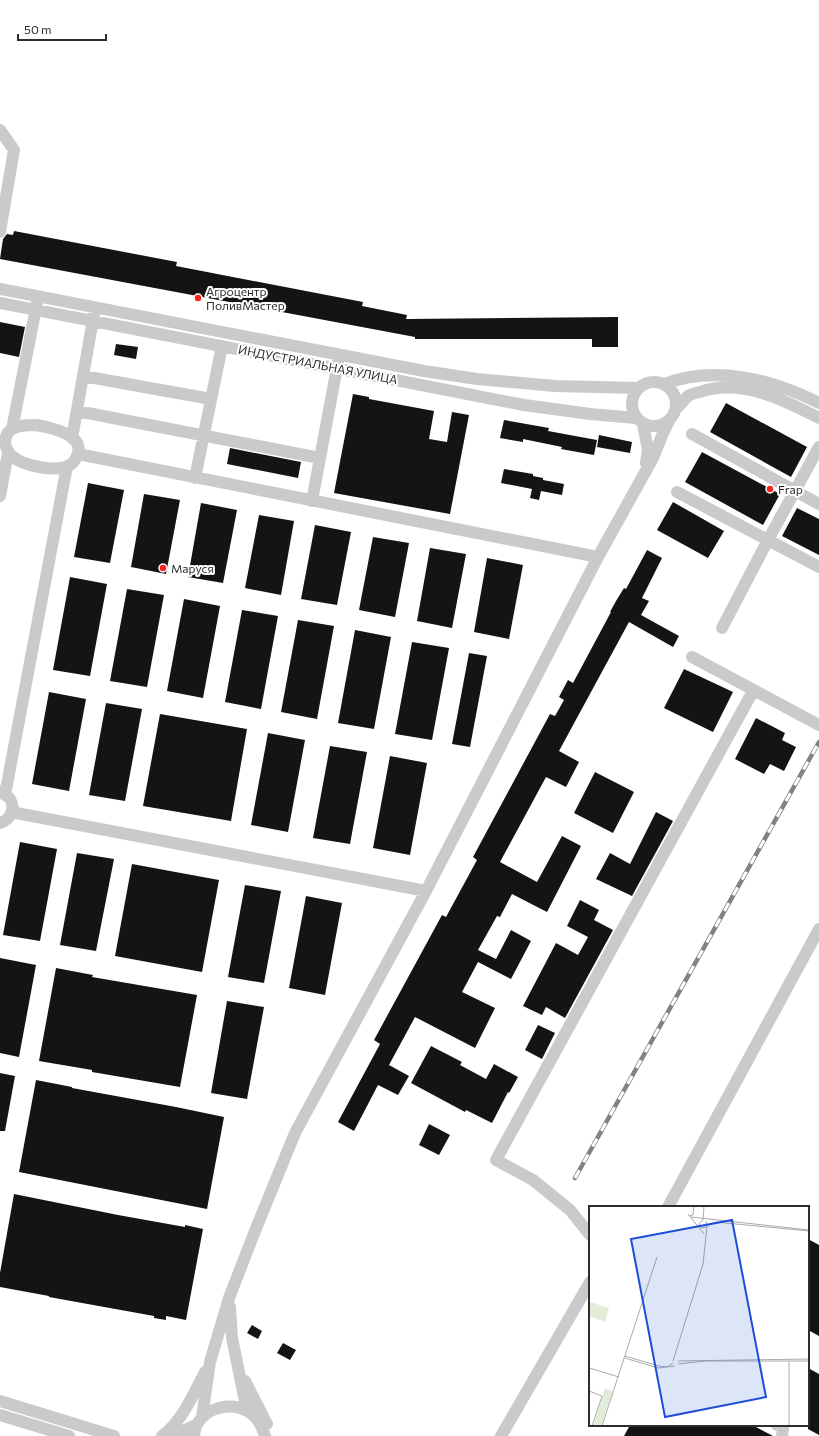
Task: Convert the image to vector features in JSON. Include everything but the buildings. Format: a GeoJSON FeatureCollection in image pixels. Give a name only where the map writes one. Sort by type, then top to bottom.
{"type":"FeatureCollection","features":[{"type":"Feature","properties":{"kind":"street"},"geometry":{"type":"LineString","coordinates":[[0,130],[14,150],[3,194],[0,232]]}},
{"type":"Feature","properties":{"kind":"street","name":"ИНДУСТРИАЛЬНАЯ УЛИЦА"},"geometry":{"type":"LineString","coordinates":[[0,289],[424,371],[477,379],[555,386],[638,388]]}},
{"type":"Feature","properties":{"kind":"street"},"geometry":{"type":"LineString","coordinates":[[6,436],[22,426],[36,425],[51,428],[67,434],[76,441],[79,449],[77,459],[67,466],[53,468],[37,466],[14,458],[8,452],[5,444],[6,436],[38,296]]}},
{"type":"Feature","properties":{"kind":"street","name":"ИНДУСТРИАЛЬНАЯ УЛИЦА"},"geometry":{"type":"LineString","coordinates":[[0,303],[524,405],[640,421]]}},
{"type":"Feature","properties":{"kind":"street"},"geometry":{"type":"LineString","coordinates":[[72,438],[96,307]]}},
{"type":"Feature","properties":{"kind":"street"},"geometry":{"type":"LineString","coordinates":[[195,478],[222,346]]}},
{"type":"Feature","properties":{"kind":"street"},"geometry":{"type":"LineString","coordinates":[[312,501],[340,354]]}},
{"type":"Feature","properties":{"kind":"street"},"geometry":{"type":"LineString","coordinates":[[83,376],[211,399]]}},
{"type":"Feature","properties":{"kind":"street"},"geometry":{"type":"LineString","coordinates":[[664,384],[679,378],[690,376],[742,377],[772,383],[796,391],[819,403]]}},
{"type":"Feature","properties":{"kind":"street"},"geometry":{"type":"LineString","coordinates":[[198,1426],[210,1362],[229,1298],[295,1132],[426,891],[598,557],[653,458],[663,433],[673,414],[676,400],[672,390],[664,384],[655,382],[646,383],[638,388],[633,395],[631,403],[632,411],[640,421],[648,450],[648,457],[641,478]]}},
{"type":"Feature","properties":{"kind":"street"},"geometry":{"type":"LineString","coordinates":[[640,421],[651,426],[658,426],[673,414],[689,395],[714,388],[725,387],[742,388],[790,403],[819,418]]}},
{"type":"Feature","properties":{"kind":"street"},"geometry":{"type":"LineString","coordinates":[[790,403],[796,391]]}},
{"type":"Feature","properties":{"kind":"street"},"geometry":{"type":"LineString","coordinates":[[77,411],[320,458]]}},
{"type":"Feature","properties":{"kind":"street"},"geometry":{"type":"LineString","coordinates":[[692,434],[819,504]]}},
{"type":"Feature","properties":{"kind":"street"},"geometry":{"type":"LineString","coordinates":[[722,628],[819,447]]}},
{"type":"Feature","properties":{"kind":"street"},"geometry":{"type":"LineString","coordinates":[[0,496],[8,452]]}},
{"type":"Feature","properties":{"kind":"street"},"geometry":{"type":"LineString","coordinates":[[78,454],[598,557]]}},
{"type":"Feature","properties":{"kind":"street"},"geometry":{"type":"LineString","coordinates":[[0,823],[4,822],[10,816],[11,812],[12,806],[10,798],[2,793],[67,466]]}},
{"type":"Feature","properties":{"kind":"street"},"geometry":{"type":"LineString","coordinates":[[677,492],[819,567]]}},
{"type":"Feature","properties":{"kind":"street"},"geometry":{"type":"LineString","coordinates":[[692,657],[819,725]]}},
{"type":"Feature","properties":{"kind":"street"},"geometry":{"type":"LineString","coordinates":[[589,1234],[570,1210],[538,1184],[496,1160],[754,691]]}},
{"type":"Feature","properties":{"kind":"street"},"geometry":{"type":"LineString","coordinates":[[11,812],[426,891]]}},
{"type":"Feature","properties":{"kind":"street"},"geometry":{"type":"LineString","coordinates":[[669,1206],[819,929]]}},
{"type":"Feature","properties":{"kind":"street"},"geometry":{"type":"LineString","coordinates":[[502,1436],[589,1284]]}},
{"type":"Feature","properties":{"kind":"street"},"geometry":{"type":"LineString","coordinates":[[229,1298],[232,1338],[247,1411]]}},
{"type":"Feature","properties":{"kind":"street"},"geometry":{"type":"LineString","coordinates":[[162,1436],[170,1430],[185,1411],[210,1362]]}},
{"type":"Feature","properties":{"kind":"street"},"geometry":{"type":"LineString","coordinates":[[237,1364],[272,1436]]}},
{"type":"Feature","properties":{"kind":"street"},"geometry":{"type":"LineString","coordinates":[[0,1401],[114,1436]]}},
{"type":"Feature","properties":{"kind":"street"},"geometry":{"type":"LineString","coordinates":[[172,1436],[198,1426],[215,1408],[232,1406],[247,1411],[256,1418],[262,1427],[265,1436]]}},
{"type":"Feature","properties":{"kind":"street"},"geometry":{"type":"LineString","coordinates":[[0,1415],[69,1436]]}},
{"type":"Feature","properties":{"kind":"street"},"geometry":{"type":"LineString","coordinates":[[778,1426],[783,1428],[782,1436]]}},
{"type":"Feature","properties":{"kind":"railway"},"geometry":{"type":"LineString","coordinates":[[575,1178],[819,742]]}},
{"type":"Feature","properties":{"kind":"place","name":"Агроцентр ПоливМастер"},"geometry":{"type":"Point","coordinates":[198,298]}},
{"type":"Feature","properties":{"kind":"place","name":"Frap"},"geometry":{"type":"Point","coordinates":[770,489]}},
{"type":"Feature","properties":{"kind":"place","name":"Маруся"},"geometry":{"type":"Point","coordinates":[163,568]}}]}
